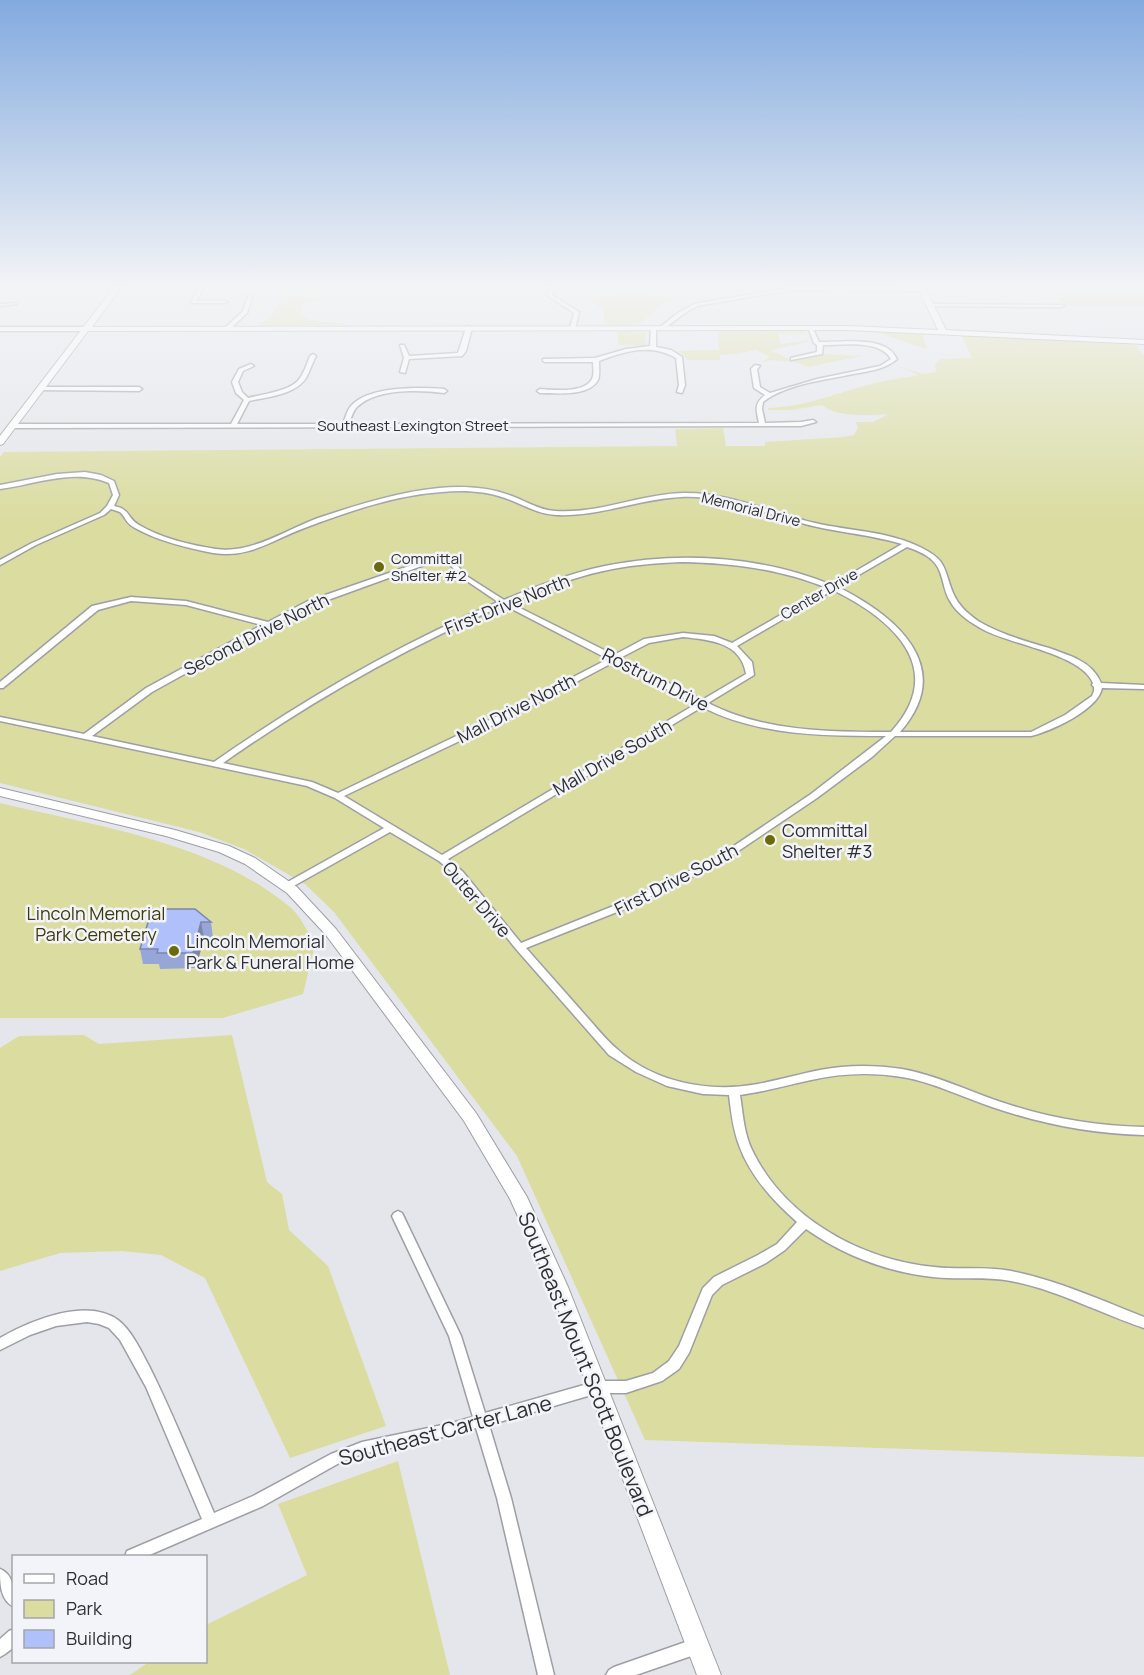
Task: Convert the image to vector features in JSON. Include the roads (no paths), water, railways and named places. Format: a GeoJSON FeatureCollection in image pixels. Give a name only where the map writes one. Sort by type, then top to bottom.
{"type":"FeatureCollection","features":[{"type":"Feature","properties":{"kind":"street"},"geometry":{"type":"LineString","coordinates":[[0,442],[59,364]]}},
{"type":"Feature","properties":{"kind":"street"},"geometry":{"type":"LineString","coordinates":[[232,426],[247,400],[284,391],[298,384],[309,364]]}},
{"type":"Feature","properties":{"kind":"street"},"geometry":{"type":"LineString","coordinates":[[403,372],[405,364]]}},
{"type":"Feature","properties":{"kind":"street"},"geometry":{"type":"LineString","coordinates":[[540,391],[569,391],[590,385],[596,378],[596,364]]}},
{"type":"Feature","properties":{"kind":"street"},"geometry":{"type":"LineString","coordinates":[[680,364],[682,385],[680,392]]}},
{"type":"Feature","properties":{"kind":"street"},"geometry":{"type":"LineString","coordinates":[[762,424],[761,401],[768,394],[786,387],[882,367],[886,364]]}},
{"type":"Feature","properties":{"kind":"street"},"geometry":{"type":"LineString","coordinates":[[247,400],[239,393],[236,382],[241,370],[251,366]]}},
{"type":"Feature","properties":{"kind":"street"},"geometry":{"type":"LineString","coordinates":[[757,366],[754,369],[757,387],[768,394]]}},
{"type":"Feature","properties":{"kind":"street"},"geometry":{"type":"LineString","coordinates":[[40,389],[140,389]]}},
{"type":"Feature","properties":{"kind":"street"},"geometry":{"type":"LineString","coordinates":[[345,426],[352,407],[376,396],[409,390],[444,391]]}},
{"type":"Feature","properties":{"kind":"street","name":"Southeast Lexington Street"},"geometry":{"type":"LineString","coordinates":[[12,426],[813,422]]}},
{"type":"Feature","properties":{"kind":"street"},"geometry":{"type":"LineString","coordinates":[[0,487],[16,486],[65,474],[94,475],[112,482],[116,488],[116,495],[110,507],[102,514],[34,543],[0,563]]}},
{"type":"Feature","properties":{"kind":"street","name":"Memorial Drive"},"geometry":{"type":"LineString","coordinates":[[110,507],[122,511],[134,525],[214,553],[234,552],[255,547],[301,527],[383,502],[436,491],[459,489],[495,493],[507,496],[529,508],[558,514],[670,496],[703,496],[817,525],[879,536],[907,544],[930,555],[943,566],[951,598],[971,618],[1001,634],[1076,661],[1092,674],[1097,681],[1096,685]]}},
{"type":"Feature","properties":{"kind":"street","name":"Center Drive"},"geometry":{"type":"LineString","coordinates":[[732,646],[907,544]]}},
{"type":"Feature","properties":{"kind":"street","name":"Rostrum Drive"},"geometry":{"type":"LineString","coordinates":[[441,557],[447,558],[466,578],[507,602],[704,704],[766,727],[832,735],[894,734]]}},
{"type":"Feature","properties":{"kind":"street","name":"Second Drive North"},"geometry":{"type":"LineString","coordinates":[[85,737],[149,690],[268,624],[311,603],[441,557]]}},
{"type":"Feature","properties":{"kind":"street","name":"First Drive North"},"geometry":{"type":"LineString","coordinates":[[215,765],[264,729],[403,650],[543,586],[583,573],[623,565],[671,560],[716,560],[752,564],[830,587]]}},
{"type":"Feature","properties":{"kind":"street","name":"First Drive South"},"geometry":{"type":"LineString","coordinates":[[519,948],[613,912],[719,860],[812,798],[894,734],[914,701],[920,683],[917,664],[906,642],[889,622],[860,602],[830,587]]}},
{"type":"Feature","properties":{"kind":"street"},"geometry":{"type":"LineString","coordinates":[[0,686],[95,608],[131,599],[186,603],[268,624]]}},
{"type":"Feature","properties":{"kind":"street","name":"Mall Drive North"},"geometry":{"type":"LineString","coordinates":[[338,796],[509,714],[647,641],[683,635],[714,638],[732,646]]}},
{"type":"Feature","properties":{"kind":"street","name":"Mall Drive South"},"geometry":{"type":"LineString","coordinates":[[442,859],[750,675],[748,662],[732,646]]}},
{"type":"Feature","properties":{"kind":"street"},"geometry":{"type":"LineString","coordinates":[[894,734],[1040,732],[1090,702],[1098,691],[1096,685],[1144,687]]}},
{"type":"Feature","properties":{"kind":"street","name":"Outer Drive"},"geometry":{"type":"LineString","coordinates":[[0,719],[309,784],[338,796],[442,859],[460,874],[519,948],[598,1036],[630,1065],[685,1087],[734,1092],[839,1071],[883,1071],[922,1078],[1019,1113],[1064,1124],[1094,1129],[1144,1131]]}},
{"type":"Feature","properties":{"kind":"street","name":"Southeast Mount Scott Boulevard"},"geometry":{"type":"LineString","coordinates":[[0,792],[195,839],[237,854],[287,886],[317,915],[470,1117],[500,1165],[538,1236],[709,1675]]}},
{"type":"Feature","properties":{"kind":"street"},"geometry":{"type":"LineString","coordinates":[[287,886],[390,828]]}},
{"type":"Feature","properties":{"kind":"street"},"geometry":{"type":"LineString","coordinates":[[734,1092],[740,1130],[748,1152],[767,1184],[781,1201],[805,1222],[828,1237],[864,1254],[900,1266],[932,1272],[1012,1276],[1144,1323]]}},
{"type":"Feature","properties":{"kind":"street"},"geometry":{"type":"LineString","coordinates":[[398,1216],[451,1326],[504,1498],[546,1675]]}},
{"type":"Feature","properties":{"kind":"street","name":"Southeast Carter Lane"},"geometry":{"type":"LineString","coordinates":[[136,1555],[258,1501],[336,1458],[377,1444],[422,1436],[598,1387],[626,1387],[657,1377],[674,1365],[684,1349],[707,1292],[718,1281],[762,1260],[781,1247],[805,1222]]}},
{"type":"Feature","properties":{"kind":"street"},"geometry":{"type":"LineString","coordinates":[[0,1344],[54,1320],[88,1317],[102,1319],[113,1324],[134,1348],[210,1521]]}},
{"type":"Feature","properties":{"kind":"street"},"geometry":{"type":"LineString","coordinates":[[0,1576],[12,1597]]}},
{"type":"Feature","properties":{"kind":"street"},"geometry":{"type":"LineString","coordinates":[[0,1649],[12,1638]]}},
{"type":"Feature","properties":{"kind":"street"},"geometry":{"type":"LineString","coordinates":[[614,1675],[697,1646]]}},
{"type":"Feature","properties":{"kind":"place","name":"Committal Shelter #2"},"geometry":{"type":"Point","coordinates":[379,567]}},
{"type":"Feature","properties":{"kind":"place","name":"Committal Shelter #3"},"geometry":{"type":"Point","coordinates":[770,840]}},
{"type":"Feature","properties":{"kind":"place","name":"Lincoln Memorial Park & Funeral Home"},"geometry":{"type":"Point","coordinates":[174,951]}},
{"type":"Feature","properties":{"kind":"park label","name":"Lincoln Memorial Park Cemetery"},"geometry":{"type":"Point","coordinates":[96,923]}}]}
